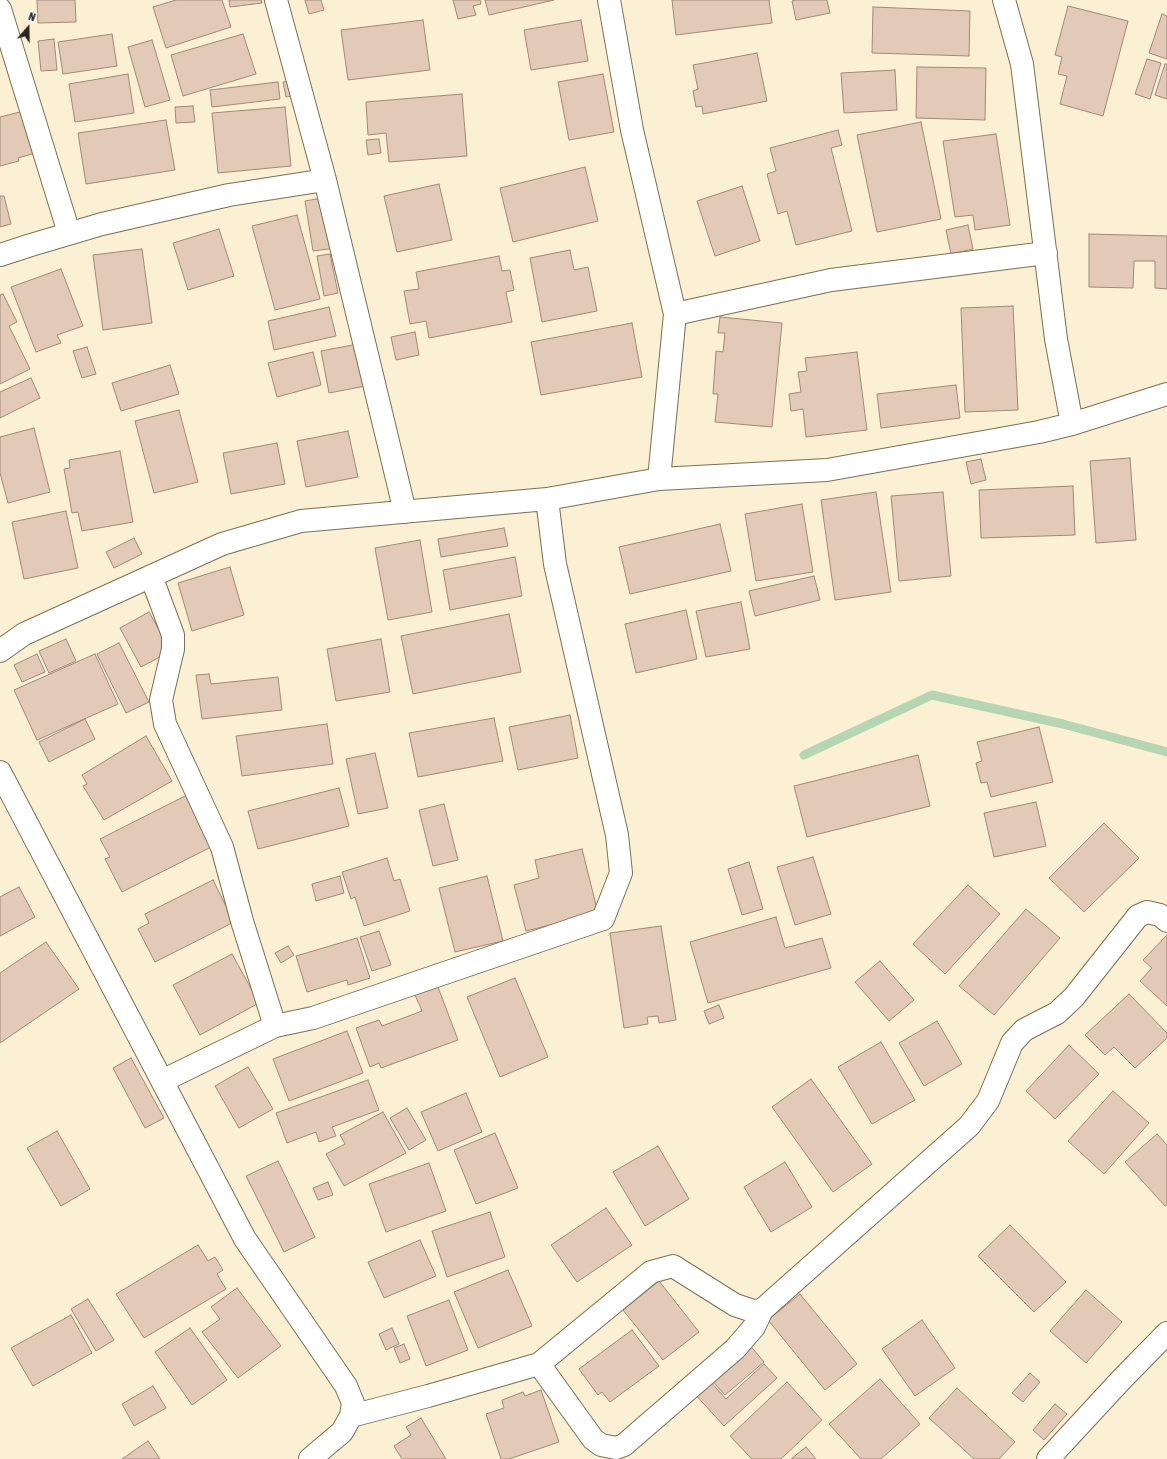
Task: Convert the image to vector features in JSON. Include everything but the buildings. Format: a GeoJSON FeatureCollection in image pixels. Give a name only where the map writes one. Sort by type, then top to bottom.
{"type":"FeatureCollection","features":[{"type":"Feature","properties":{"kind":"street"},"geometry":{"type":"LineString","coordinates":[[276,0],[325,180],[405,512]]}},
{"type":"Feature","properties":{"kind":"street"},"geometry":{"type":"LineString","coordinates":[[609,0],[632,130],[675,314],[660,480]]}},
{"type":"Feature","properties":{"kind":"street"},"geometry":{"type":"LineString","coordinates":[[1004,0],[1022,64],[1056,339],[1072,424]]}},
{"type":"Feature","properties":{"kind":"street"},"geometry":{"type":"LineString","coordinates":[[0,9],[69,233]]}},
{"type":"Feature","properties":{"kind":"street"},"geometry":{"type":"LineString","coordinates":[[0,255],[102,224],[229,195],[325,180]]}},
{"type":"Feature","properties":{"kind":"street"},"geometry":{"type":"LineString","coordinates":[[675,314],[831,280],[1046,253]]}},
{"type":"Feature","properties":{"kind":"street"},"geometry":{"type":"LineString","coordinates":[[0,651],[24,634],[222,544],[300,521],[547,499],[660,480],[826,470],[1039,432],[1072,424],[1167,394]]}},
{"type":"Feature","properties":{"kind":"street"},"geometry":{"type":"LineString","coordinates":[[162,1081],[274,1026],[312,1018],[603,919],[620,873],[617,835],[555,564],[547,499]]}},
{"type":"Feature","properties":{"kind":"street"},"geometry":{"type":"LineString","coordinates":[[151,576],[174,635],[173,649],[161,700],[165,724],[222,847],[242,921],[274,1026]]}},
{"type":"Feature","properties":{"kind":"street"},"geometry":{"type":"LineString","coordinates":[[0,772],[245,1239],[346,1386],[353,1403],[351,1416],[342,1432],[310,1459]]}},
{"type":"Feature","properties":{"kind":"street"},"geometry":{"type":"LineString","coordinates":[[539,1364],[593,1439],[601,1445],[616,1448],[624,1445],[735,1349],[754,1327],[762,1310],[969,1126],[988,1101],[1012,1043],[1024,1030],[1058,1013],[1074,997],[1138,916],[1147,912],[1160,915],[1167,920]]}},
{"type":"Feature","properties":{"kind":"street"},"geometry":{"type":"LineString","coordinates":[[351,1416],[428,1396],[539,1364],[651,1272],[673,1266],[735,1305],[753,1310],[762,1310]]}},
{"type":"Feature","properties":{"kind":"street"},"geometry":{"type":"LineString","coordinates":[[1048,1459],[1167,1333]]}},
{"type":"Feature","properties":{"kind":"waterway"},"geometry":{"type":"LineString","coordinates":[[804,755],[932,695],[1063,724],[1167,752]]}}]}
